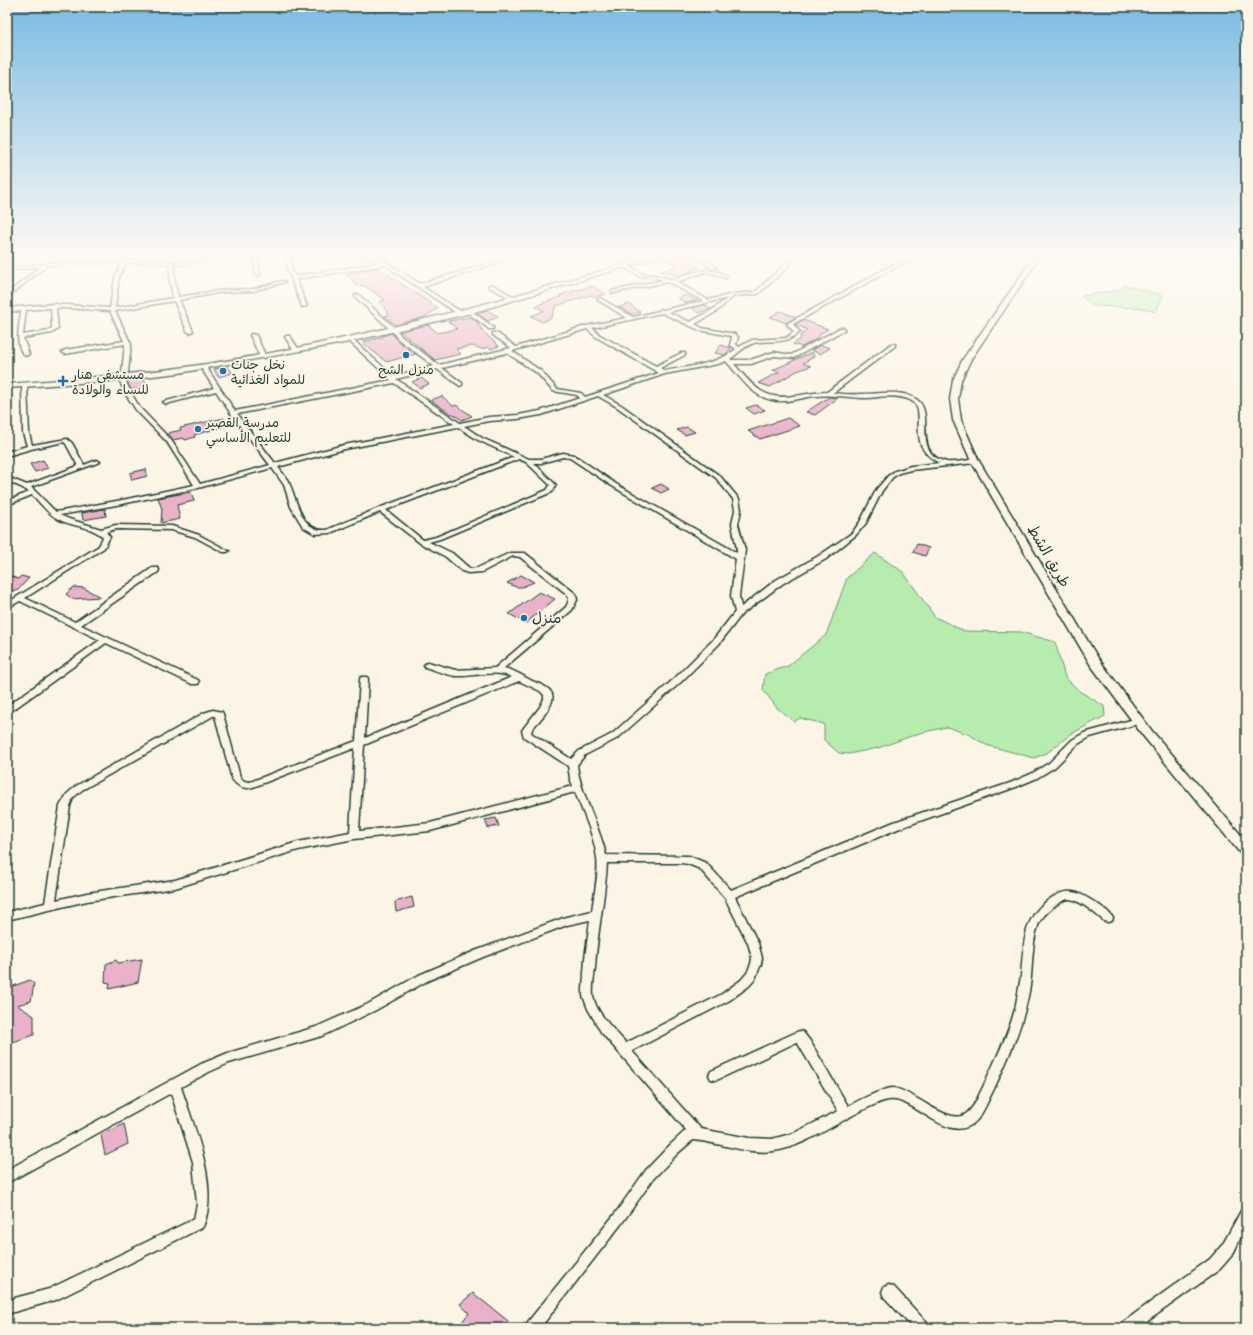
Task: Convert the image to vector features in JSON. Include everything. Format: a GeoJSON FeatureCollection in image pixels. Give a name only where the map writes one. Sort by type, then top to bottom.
{"type":"FeatureCollection","features":[{"type":"Feature","properties":{"kind":"main road"},"geometry":{"type":"LineString","coordinates":[[7,386],[122,377],[263,357],[351,340],[451,316]]}},
{"type":"Feature","properties":{"kind":"main road","name":"طريق الشط"},"geometry":{"type":"LineString","coordinates":[[996,316],[966,359],[957,380],[954,399],[957,420],[975,461],[1094,662],[1138,721],[1246,850]]}},
{"type":"Feature","properties":{"kind":"street"},"geometry":{"type":"LineString","coordinates":[[23,316],[20,340],[26,354]]}},
{"type":"Feature","properties":{"kind":"street"},"geometry":{"type":"LineString","coordinates":[[20,337],[55,329],[54,316]]}},
{"type":"Feature","properties":{"kind":"street"},"geometry":{"type":"LineString","coordinates":[[115,316],[127,342],[125,372],[122,377],[128,393],[138,409],[169,441],[198,486]]}},
{"type":"Feature","properties":{"kind":"street"},"geometry":{"type":"LineString","coordinates":[[182,316],[190,331]]}},
{"type":"Feature","properties":{"kind":"street"},"geometry":{"type":"LineString","coordinates":[[379,316],[394,330],[400,338],[460,384]]}},
{"type":"Feature","properties":{"kind":"street"},"geometry":{"type":"LineString","coordinates":[[475,316],[491,328]]}},
{"type":"Feature","properties":{"kind":"street"},"geometry":{"type":"LineString","coordinates":[[628,316],[632,319]]}},
{"type":"Feature","properties":{"kind":"street"},"geometry":{"type":"LineString","coordinates":[[233,413],[393,380],[436,367],[515,350],[588,326],[642,316]]}},
{"type":"Feature","properties":{"kind":"street"},"geometry":{"type":"LineString","coordinates":[[673,316],[708,331],[733,335],[735,337],[733,345],[739,349]]}},
{"type":"Feature","properties":{"kind":"street"},"geometry":{"type":"LineString","coordinates":[[691,324],[705,316]]}},
{"type":"Feature","properties":{"kind":"street"},"geometry":{"type":"LineString","coordinates":[[728,360],[739,349],[752,342],[787,339],[797,332],[790,324],[804,316]]}},
{"type":"Feature","properties":{"kind":"street"},"geometry":{"type":"LineString","coordinates":[[588,326],[598,336],[664,373]]}},
{"type":"Feature","properties":{"kind":"street"},"geometry":{"type":"LineString","coordinates":[[54,514],[198,486],[344,447],[489,419],[518,417],[541,413],[664,373],[711,365],[728,360],[751,362],[774,354],[792,357],[842,329]]}},
{"type":"Feature","properties":{"kind":"street"},"geometry":{"type":"LineString","coordinates":[[495,334],[515,350]]}},
{"type":"Feature","properties":{"kind":"street"},"geometry":{"type":"LineString","coordinates":[[253,335],[263,357]]}},
{"type":"Feature","properties":{"kind":"street"},"geometry":{"type":"LineString","coordinates":[[288,337],[296,350]]}},
{"type":"Feature","properties":{"kind":"street"},"geometry":{"type":"LineString","coordinates":[[351,340],[393,380],[459,426],[496,448],[517,458],[528,461],[541,461],[563,455],[572,456],[614,485],[740,558]]}},
{"type":"Feature","properties":{"kind":"street"},"geometry":{"type":"LineString","coordinates":[[65,352],[127,342]]}},
{"type":"Feature","properties":{"kind":"street"},"geometry":{"type":"LineString","coordinates":[[828,394],[893,345]]}},
{"type":"Feature","properties":{"kind":"street"},"geometry":{"type":"LineString","coordinates":[[508,351],[539,372],[554,390],[579,394],[584,399]]}},
{"type":"Feature","properties":{"kind":"street"},"geometry":{"type":"LineString","coordinates":[[656,368],[683,354]]}},
{"type":"Feature","properties":{"kind":"street"},"geometry":{"type":"LineString","coordinates":[[728,360],[737,369],[742,380],[766,396],[789,399],[828,394],[854,396],[894,395],[915,400],[922,408],[921,436],[924,447],[932,457],[947,464]]}},
{"type":"Feature","properties":{"kind":"street"},"geometry":{"type":"LineString","coordinates":[[204,366],[233,413],[274,465],[287,485],[294,508],[306,526],[317,533],[336,530],[381,509],[517,458]]}},
{"type":"Feature","properties":{"kind":"street"},"geometry":{"type":"LineString","coordinates":[[24,385],[26,433],[30,447]]}},
{"type":"Feature","properties":{"kind":"street"},"geometry":{"type":"LineString","coordinates":[[166,402],[217,389]]}},
{"type":"Feature","properties":{"kind":"street"},"geometry":{"type":"LineString","coordinates":[[598,394],[619,406],[718,477],[736,499],[738,510],[735,524],[740,543],[740,558],[735,596],[739,612]]}},
{"type":"Feature","properties":{"kind":"street"},"geometry":{"type":"LineString","coordinates":[[7,454],[30,447],[65,440],[82,467]]}},
{"type":"Feature","properties":{"kind":"street"},"geometry":{"type":"LineString","coordinates":[[422,542],[451,533],[550,491],[553,485],[528,461]]}},
{"type":"Feature","properties":{"kind":"street"},"geometry":{"type":"LineString","coordinates":[[698,1135],[624,1050],[596,1015],[588,996],[590,958],[597,914],[602,859],[598,842],[578,788],[572,764],[582,753],[615,736],[678,680],[716,642],[739,612],[779,582],[823,557],[851,537],[860,528],[879,490],[890,477],[902,470],[975,461]]}},
{"type":"Feature","properties":{"kind":"street"},"geometry":{"type":"LineString","coordinates":[[26,487],[97,462]]}},
{"type":"Feature","properties":{"kind":"street"},"geometry":{"type":"LineString","coordinates":[[7,479],[26,487],[33,492],[54,514],[72,523],[105,533],[107,537],[102,547],[9,603]]}},
{"type":"Feature","properties":{"kind":"street"},"geometry":{"type":"LineString","coordinates":[[7,503],[33,492]]}},
{"type":"Feature","properties":{"kind":"street"},"geometry":{"type":"LineString","coordinates":[[381,509],[422,542],[449,555],[465,569],[471,571],[479,570],[516,553],[522,554],[572,594],[573,600],[569,608],[497,670]]}},
{"type":"Feature","properties":{"kind":"street"},"geometry":{"type":"LineString","coordinates":[[100,531],[116,527],[172,528],[197,536],[226,550]]}},
{"type":"Feature","properties":{"kind":"street"},"geometry":{"type":"LineString","coordinates":[[75,625],[155,570]]}},
{"type":"Feature","properties":{"kind":"street"},"geometry":{"type":"LineString","coordinates":[[19,598],[195,682]]}},
{"type":"Feature","properties":{"kind":"street"},"geometry":{"type":"LineString","coordinates":[[7,710],[106,639]]}},
{"type":"Feature","properties":{"kind":"street"},"geometry":{"type":"LineString","coordinates":[[428,665],[455,673],[497,670],[520,677],[543,689],[548,694],[549,698],[546,706],[529,725],[526,731],[527,735],[572,764]]}},
{"type":"Feature","properties":{"kind":"street"},"geometry":{"type":"LineString","coordinates":[[50,904],[65,806],[70,796],[79,788],[207,715],[216,713],[220,716],[236,779],[242,784],[255,784],[520,677]]}},
{"type":"Feature","properties":{"kind":"street"},"geometry":{"type":"LineString","coordinates":[[354,835],[364,679]]}},
{"type":"Feature","properties":{"kind":"street"},"geometry":{"type":"LineString","coordinates":[[729,895],[897,826],[1020,782],[1052,765],[1075,742],[1087,735],[1138,721]]}},
{"type":"Feature","properties":{"kind":"street"},"geometry":{"type":"LineString","coordinates":[[7,916],[50,904],[174,884],[298,846],[354,835],[430,827],[578,788]]}},
{"type":"Feature","properties":{"kind":"street"},"geometry":{"type":"LineString","coordinates":[[602,859],[690,860],[703,866],[729,895],[756,950],[756,964],[752,976],[745,982],[721,1000],[624,1050]]}},
{"type":"Feature","properties":{"kind":"street"},"geometry":{"type":"LineString","coordinates":[[532,1328],[618,1219],[650,1174],[691,1134],[751,1144],[770,1145],[783,1143],[859,1105],[893,1094],[906,1097],[944,1120],[956,1123],[964,1122],[971,1118],[988,1089],[1016,1029],[1025,983],[1032,930],[1038,915],[1056,901],[1070,895],[1077,897],[1108,918]]}},
{"type":"Feature","properties":{"kind":"street"},"geometry":{"type":"LineString","coordinates":[[7,1177],[110,1119],[175,1086],[205,1068],[228,1058],[318,1032],[372,1007],[423,978],[479,954],[566,921],[597,914]]}},
{"type":"Feature","properties":{"kind":"street"},"geometry":{"type":"LineString","coordinates":[[715,1075],[799,1036],[845,1112]]}},
{"type":"Feature","properties":{"kind":"street"},"geometry":{"type":"LineString","coordinates":[[7,1307],[51,1295],[199,1223],[203,1204],[199,1162],[175,1086]]}},
{"type":"Feature","properties":{"kind":"street"},"geometry":{"type":"LineString","coordinates":[[1127,1328],[1215,1264],[1228,1248],[1246,1213]]}},
{"type":"Feature","properties":{"kind":"street"},"geometry":{"type":"LineString","coordinates":[[889,1292],[922,1328]]}},
{"type":"Feature","properties":{"kind":"green space"},"geometry":{"type":"Polygon","coordinates":[[[875,553],[903,572],[935,617],[964,631],[1021,632],[1055,642],[1065,677],[1079,691],[1104,706],[1105,716],[1071,734],[1047,753],[1034,758],[986,745],[970,735],[947,727],[920,733],[878,748],[849,754],[839,753],[824,740],[824,724],[800,718],[794,722],[777,708],[763,690],[765,674],[788,666],[826,635],[847,578],[875,553]]]}},
{"type":"Feature","properties":{"kind":"building"},"geometry":{"type":"Polygon","coordinates":[[[384,316],[426,316],[425,317],[396,325],[384,316]]]}},
{"type":"Feature","properties":{"kind":"building"},"geometry":{"type":"Polygon","coordinates":[[[481,316],[499,317],[487,321],[481,316]]]}},
{"type":"Feature","properties":{"kind":"building"},"geometry":{"type":"Polygon","coordinates":[[[532,316],[552,316],[542,322],[532,316]]]}},
{"type":"Feature","properties":{"kind":"building"},"geometry":{"type":"Polygon","coordinates":[[[794,316],[796,317],[786,323],[770,317],[794,316]]]}},
{"type":"Feature","properties":{"kind":"building"},"geometry":{"type":"Polygon","coordinates":[[[471,317],[480,324],[477,324],[483,330],[481,330],[499,346],[491,349],[488,347],[482,349],[472,346],[456,349],[461,354],[435,360],[400,331],[428,325],[438,333],[457,329],[448,321],[471,317]]]}},
{"type":"Feature","properties":{"kind":"building"},"geometry":{"type":"Polygon","coordinates":[[[803,320],[828,329],[821,333],[816,339],[802,347],[793,344],[801,339],[800,336],[807,330],[795,324],[803,320]]]}},
{"type":"Feature","properties":{"kind":"building"},"geometry":{"type":"Polygon","coordinates":[[[392,333],[397,340],[416,354],[386,362],[362,342],[383,337],[382,336],[392,333]]]}},
{"type":"Feature","properties":{"kind":"building"},"geometry":{"type":"Polygon","coordinates":[[[721,345],[731,348],[725,355],[715,353],[721,345]]]}},
{"type":"Feature","properties":{"kind":"building"},"geometry":{"type":"Polygon","coordinates":[[[821,345],[830,348],[820,354],[811,350],[821,345]]]}},
{"type":"Feature","properties":{"kind":"building"},"geometry":{"type":"Polygon","coordinates":[[[812,352],[814,357],[803,363],[811,366],[797,371],[770,387],[758,383],[779,372],[773,370],[812,352]]]}},
{"type":"Feature","properties":{"kind":"building","name":"نخل جنات للمواد الغذائية"},"geometry":{"type":"Polygon","coordinates":[[[228,367],[233,373],[218,377],[214,369],[228,367]]]}},
{"type":"Feature","properties":{"kind":"building"},"geometry":{"type":"Polygon","coordinates":[[[421,378],[429,384],[420,388],[412,382],[421,378]]]}},
{"type":"Feature","properties":{"kind":"building"},"geometry":{"type":"Polygon","coordinates":[[[143,379],[149,387],[131,390],[127,381],[143,379]]]}},
{"type":"Feature","properties":{"kind":"building"},"geometry":{"type":"Polygon","coordinates":[[[442,396],[453,406],[456,405],[472,416],[462,420],[431,400],[442,396]]]}},
{"type":"Feature","properties":{"kind":"building"},"geometry":{"type":"Polygon","coordinates":[[[829,397],[838,398],[815,415],[806,412],[829,397]]]}},
{"type":"Feature","properties":{"kind":"building"},"geometry":{"type":"Polygon","coordinates":[[[756,405],[765,410],[754,414],[746,408],[756,405]]]}},
{"type":"Feature","properties":{"kind":"building","name":"مدرسة القصير للتعليم الأساسي"},"geometry":{"type":"Polygon","coordinates":[[[224,418],[229,425],[194,435],[195,437],[185,440],[183,438],[173,440],[168,433],[181,430],[180,428],[224,418]]]}},
{"type":"Feature","properties":{"kind":"building"},"geometry":{"type":"Polygon","coordinates":[[[788,418],[800,426],[760,439],[748,431],[788,418]]]}},
{"type":"Feature","properties":{"kind":"building"},"geometry":{"type":"Polygon","coordinates":[[[687,427],[695,432],[685,435],[677,430],[687,427]]]}},
{"type":"Feature","properties":{"kind":"building"},"geometry":{"type":"Polygon","coordinates":[[[43,460],[48,468],[35,472],[30,464],[43,460]]]}},
{"type":"Feature","properties":{"kind":"building"},"geometry":{"type":"Polygon","coordinates":[[[146,469],[147,476],[132,480],[130,473],[146,469]]]}},
{"type":"Feature","properties":{"kind":"building"},"geometry":{"type":"Polygon","coordinates":[[[661,484],[669,489],[661,493],[652,488],[661,484]]]}},
{"type":"Feature","properties":{"kind":"building"},"geometry":{"type":"Polygon","coordinates":[[[191,492],[194,501],[177,505],[180,519],[161,523],[162,509],[158,498],[191,492]]]}},
{"type":"Feature","properties":{"kind":"building"},"geometry":{"type":"Polygon","coordinates":[[[105,509],[106,516],[83,520],[82,513],[105,509]]]}},
{"type":"Feature","properties":{"kind":"building"},"geometry":{"type":"Polygon","coordinates":[[[917,544],[929,548],[925,556],[913,552],[917,544]]]}},
{"type":"Feature","properties":{"kind":"building"},"geometry":{"type":"Polygon","coordinates":[[[7,575],[18,579],[21,576],[29,578],[17,591],[7,590],[7,575]]]}},
{"type":"Feature","properties":{"kind":"building","name":"منزل"},"geometry":{"type":"Polygon","coordinates":[[[521,575],[534,582],[522,587],[516,587],[507,583],[521,575]]]}},
{"type":"Feature","properties":{"kind":"building"},"geometry":{"type":"Polygon","coordinates":[[[74,587],[84,588],[100,597],[72,599],[66,594],[74,587]]]}},
{"type":"Feature","properties":{"kind":"building"},"geometry":{"type":"Polygon","coordinates":[[[539,592],[555,599],[526,623],[509,614],[539,592]]]}},
{"type":"Feature","properties":{"kind":"building"},"geometry":{"type":"Polygon","coordinates":[[[496,818],[499,826],[488,828],[485,820],[496,818]]]}},
{"type":"Feature","properties":{"kind":"building"},"geometry":{"type":"Polygon","coordinates":[[[412,897],[414,907],[396,912],[395,902],[412,897]]]}},
{"type":"Feature","properties":{"kind":"building"},"geometry":{"type":"Polygon","coordinates":[[[142,959],[138,982],[109,989],[110,983],[105,982],[106,964],[116,960],[118,963],[142,959]]]}},
{"type":"Feature","properties":{"kind":"building"},"geometry":{"type":"Polygon","coordinates":[[[30,980],[34,984],[31,1001],[17,1005],[34,1016],[34,1035],[7,1044],[8,988],[30,980]]]}},
{"type":"Feature","properties":{"kind":"building"},"geometry":{"type":"Polygon","coordinates":[[[124,1124],[128,1144],[105,1155],[101,1135],[124,1124]]]}},
{"type":"Feature","properties":{"kind":"building"},"geometry":{"type":"Polygon","coordinates":[[[473,1293],[508,1321],[503,1328],[469,1328],[462,1322],[469,1313],[460,1304],[473,1293]]]}},
{"type":"Feature","properties":{"kind":"place","name":"منزل الشح"},"geometry":{"type":"Point","coordinates":[406,355]}},
{"type":"Feature","properties":{"kind":"place","name":"نخل جنات للمواد الغذائية"},"geometry":{"type":"Point","coordinates":[223,371]}},
{"type":"Feature","properties":{"kind":"place","name":"مستشفى هنار للنساء والولادة"},"geometry":{"type":"Point","coordinates":[63,381]}},
{"type":"Feature","properties":{"kind":"place","name":"مدرسة القصير للتعليم الأساسي"},"geometry":{"type":"Point","coordinates":[198,429]}},
{"type":"Feature","properties":{"kind":"place","name":"منزل"},"geometry":{"type":"Point","coordinates":[524,618]}}]}
